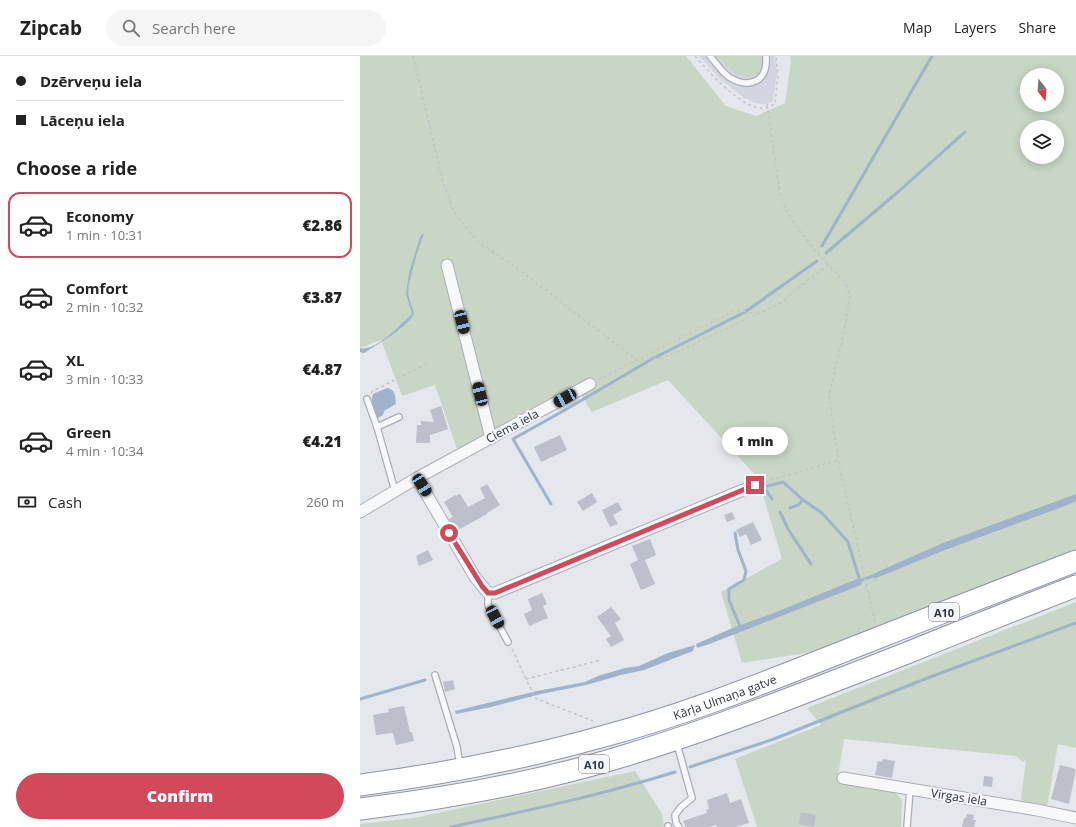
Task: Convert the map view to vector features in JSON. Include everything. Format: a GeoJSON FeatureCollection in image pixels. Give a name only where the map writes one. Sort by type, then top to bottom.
{"type":"FeatureCollection","features":[{"type":"Feature","properties":{"kind":"highway","name":"Kārļa Ulmaņa gatve"},"geometry":{"type":"LineString","coordinates":[[360,785],[460,770],[535,754],[609,735],[671,716],[743,691],[1076,561]]}},
{"type":"Feature","properties":{"kind":"highway","name":"Kārļa Ulmaņa gatve"},"geometry":{"type":"LineString","coordinates":[[360,809],[464,794],[528,781],[625,756],[723,724],[820,688],[1076,586]]}},
{"type":"Feature","properties":{"kind":"street"},"geometry":{"type":"LineString","coordinates":[[447,265],[491,438]]}},
{"type":"Feature","properties":{"kind":"street","name":"Ciema iela"},"geometry":{"type":"LineString","coordinates":[[360,512],[417,478],[590,384]]}},
{"type":"Feature","properties":{"kind":"street"},"geometry":{"type":"LineString","coordinates":[[417,478],[475,577],[488,593],[495,593],[504,590],[755,485]]}},
{"type":"Feature","properties":{"kind":"street","name":"Virgas iela"},"geometry":{"type":"LineString","coordinates":[[843,778],[1037,810],[1076,818]]}},
{"type":"Feature","properties":{"kind":"lane"},"geometry":{"type":"LineString","coordinates":[[710,56],[729,77],[740,83],[754,82],[760,79],[767,66],[766,56]]}},
{"type":"Feature","properties":{"kind":"lane"},"geometry":{"type":"LineString","coordinates":[[367,399],[377,427],[395,491]]}},
{"type":"Feature","properties":{"kind":"lane"},"geometry":{"type":"LineString","coordinates":[[377,427],[399,416]]}},
{"type":"Feature","properties":{"kind":"lane"},"geometry":{"type":"LineString","coordinates":[[488,593],[488,605],[508,642]]}},
{"type":"Feature","properties":{"kind":"lane"},"geometry":{"type":"LineString","coordinates":[[435,675],[457,747],[460,770]]}},
{"type":"Feature","properties":{"kind":"lane"},"geometry":{"type":"LineString","coordinates":[[676,740],[692,798],[681,807],[675,815],[676,823],[679,827]]}},
{"type":"Feature","properties":{"kind":"lane"},"geometry":{"type":"LineString","coordinates":[[907,827],[910,789]]}},
{"type":"Feature","properties":{"kind":"path"},"geometry":{"type":"LineString","coordinates":[[413,56],[443,182],[454,212],[477,241],[518,269],[637,360],[660,358],[670,355],[759,314],[783,302],[793,291],[829,264]]}},
{"type":"Feature","properties":{"kind":"path"},"geometry":{"type":"LineString","coordinates":[[695,56],[717,81],[736,96],[753,106],[761,108],[767,108],[775,104],[778,74],[776,56]]}},
{"type":"Feature","properties":{"kind":"path"},"geometry":{"type":"LineString","coordinates":[[766,104],[780,195],[787,212],[813,248],[846,284],[850,298],[829,396],[838,460],[879,637]]}},
{"type":"Feature","properties":{"kind":"path"},"geometry":{"type":"LineString","coordinates":[[590,384],[736,310],[759,314]]}},
{"type":"Feature","properties":{"kind":"path"},"geometry":{"type":"LineString","coordinates":[[367,399],[373,391],[428,363]]}},
{"type":"Feature","properties":{"kind":"path"},"geometry":{"type":"LineString","coordinates":[[755,485],[838,460]]}},
{"type":"Feature","properties":{"kind":"path"},"geometry":{"type":"LineString","coordinates":[[508,642],[535,698],[600,724]]}},
{"type":"Feature","properties":{"kind":"path"},"geometry":{"type":"LineString","coordinates":[[526,679],[601,660]]}},
{"type":"Feature","properties":{"kind":"shaded area"},"geometry":{"type":"Polygon","coordinates":[[[699,56],[775,56],[777,73],[773,101],[767,104],[760,104],[744,98],[720,79],[699,56]]]}},
{"type":"Feature","properties":{"kind":"green space"},"geometry":{"type":"Polygon","coordinates":[[[360,56],[686,56],[726,106],[756,116],[785,103],[791,62],[790,56],[1076,56],[1076,550],[813,652],[742,663],[721,592],[782,559],[758,478],[668,380],[592,412],[575,385],[457,449],[435,385],[402,396],[381,340],[360,348],[360,56]]]}},
{"type":"Feature","properties":{"kind":"green space"},"geometry":{"type":"Polygon","coordinates":[[[716,56],[763,56],[763,64],[760,73],[748,77],[735,74],[716,56]]]}},
{"type":"Feature","properties":{"kind":"green space"},"geometry":{"type":"Polygon","coordinates":[[[1076,602],[1076,748],[1058,744],[1047,807],[1026,803],[1021,799],[1026,760],[1023,762],[1016,756],[844,739],[837,782],[895,792],[902,800],[901,827],[757,827],[735,759],[821,725],[807,708],[1076,602]]]}},
{"type":"Feature","properties":{"kind":"green space"},"geometry":{"type":"Polygon","coordinates":[[[635,771],[662,814],[664,827],[360,827],[360,824],[414,818],[635,771]]]}},
{"type":"Feature","properties":{"kind":"water"},"geometry":{"type":"Polygon","coordinates":[[[424,234],[417,253],[408,294],[414,314],[405,324],[383,340],[412,314],[406,294],[409,273],[420,237],[424,234]]]}},
{"type":"Feature","properties":{"kind":"water"},"geometry":{"type":"Polygon","coordinates":[[[379,343],[364,353],[360,352],[360,348],[366,348],[379,343]]]}},
{"type":"Feature","properties":{"kind":"water"},"geometry":{"type":"Polygon","coordinates":[[[387,388],[394,392],[396,404],[384,411],[383,415],[378,418],[376,417],[373,406],[373,394],[387,388]]]}},
{"type":"Feature","properties":{"kind":"water"},"geometry":{"type":"Polygon","coordinates":[[[1076,494],[1076,501],[1065,506],[945,550],[874,579],[874,575],[877,572],[943,543],[1076,494]]]}},
{"type":"Feature","properties":{"kind":"water"},"geometry":{"type":"Polygon","coordinates":[[[857,579],[862,581],[861,585],[697,648],[696,644],[735,627],[857,579]]]}},
{"type":"Feature","properties":{"kind":"water"},"geometry":{"type":"Polygon","coordinates":[[[695,645],[693,651],[644,670],[491,707],[456,714],[455,711],[537,691],[585,682],[598,676],[625,668],[639,666],[668,653],[695,645]]]}},
{"type":"Feature","properties":{"kind":"building"},"geometry":{"type":"Polygon","coordinates":[[[441,406],[448,429],[430,435],[430,443],[416,443],[417,425],[421,425],[421,421],[434,422],[430,410],[441,406]]]}},
{"type":"Feature","properties":{"kind":"building"},"geometry":{"type":"Polygon","coordinates":[[[560,435],[567,450],[541,462],[534,447],[560,435]]]}},
{"type":"Feature","properties":{"kind":"building"},"geometry":{"type":"Polygon","coordinates":[[[487,484],[500,505],[456,531],[449,519],[453,517],[444,502],[455,495],[460,494],[468,507],[485,498],[480,488],[487,484]]]}},
{"type":"Feature","properties":{"kind":"building"},"geometry":{"type":"Polygon","coordinates":[[[592,493],[597,502],[583,511],[577,502],[592,493]]]}},
{"type":"Feature","properties":{"kind":"building"},"geometry":{"type":"Polygon","coordinates":[[[618,502],[622,510],[613,515],[618,524],[610,527],[602,510],[618,502]]]}},
{"type":"Feature","properties":{"kind":"building"},"geometry":{"type":"Polygon","coordinates":[[[732,512],[735,519],[727,522],[724,515],[732,512]]]}},
{"type":"Feature","properties":{"kind":"building"},"geometry":{"type":"Polygon","coordinates":[[[753,522],[762,540],[751,545],[746,534],[740,537],[736,530],[753,522]]]}},
{"type":"Feature","properties":{"kind":"building"},"geometry":{"type":"Polygon","coordinates":[[[650,539],[656,555],[645,560],[655,584],[641,590],[630,564],[638,560],[632,546],[650,539]]]}},
{"type":"Feature","properties":{"kind":"building"},"geometry":{"type":"Polygon","coordinates":[[[428,550],[433,560],[419,566],[416,556],[428,550]]]}},
{"type":"Feature","properties":{"kind":"building"},"geometry":{"type":"Polygon","coordinates":[[[542,593],[547,604],[543,606],[548,618],[529,626],[524,614],[532,610],[528,599],[542,593]]]}},
{"type":"Feature","properties":{"kind":"building"},"geometry":{"type":"Polygon","coordinates":[[[611,607],[621,619],[615,623],[624,640],[611,647],[606,639],[611,636],[597,617],[611,607]]]}},
{"type":"Feature","properties":{"kind":"building"},"geometry":{"type":"Polygon","coordinates":[[[453,680],[455,689],[445,692],[443,682],[453,680]]]}},
{"type":"Feature","properties":{"kind":"building"},"geometry":{"type":"Polygon","coordinates":[[[404,706],[410,732],[412,732],[414,741],[396,745],[393,733],[376,735],[373,715],[389,712],[388,709],[404,706]]]}},
{"type":"Feature","properties":{"kind":"building"},"geometry":{"type":"Polygon","coordinates":[[[883,759],[895,761],[892,778],[875,775],[878,761],[882,762],[883,759]]]}},
{"type":"Feature","properties":{"kind":"building"},"geometry":{"type":"Polygon","coordinates":[[[1060,765],[1076,769],[1069,804],[1051,799],[1060,765]]]}},
{"type":"Feature","properties":{"kind":"building"},"geometry":{"type":"Polygon","coordinates":[[[984,776],[993,777],[992,787],[983,786],[984,776]]]}},
{"type":"Feature","properties":{"kind":"building"},"geometry":{"type":"Polygon","coordinates":[[[727,793],[730,803],[741,799],[749,823],[736,827],[717,827],[716,825],[709,827],[686,827],[683,821],[707,813],[706,810],[709,809],[707,800],[727,793]]]}},
{"type":"Feature","properties":{"kind":"building"},"geometry":{"type":"Polygon","coordinates":[[[801,812],[816,815],[814,827],[799,824],[801,812]]]}},
{"type":"Feature","properties":{"kind":"building"},"geometry":{"type":"Polygon","coordinates":[[[967,814],[974,815],[973,820],[976,820],[974,827],[962,827],[964,818],[966,818],[967,814]]]}},
{"type":"Feature","properties":{"kind":"waterway"},"geometry":{"type":"LineString","coordinates":[[822,246],[932,56]]}},
{"type":"Feature","properties":{"kind":"waterway"},"geometry":{"type":"LineString","coordinates":[[826,253],[965,132]]}},
{"type":"Feature","properties":{"kind":"waterway"},"geometry":{"type":"LineString","coordinates":[[551,504],[513,439],[652,359],[745,312],[817,261]]}},
{"type":"Feature","properties":{"kind":"waterway"},"geometry":{"type":"LineString","coordinates":[[772,499],[764,487],[783,482],[803,500],[822,513],[848,542],[860,581]]}},
{"type":"Feature","properties":{"kind":"waterway"},"geometry":{"type":"LineString","coordinates":[[790,508],[798,505],[803,500]]}},
{"type":"Feature","properties":{"kind":"waterway"},"geometry":{"type":"LineString","coordinates":[[780,512],[788,529],[811,564]]}},
{"type":"Feature","properties":{"kind":"waterway"},"geometry":{"type":"LineString","coordinates":[[735,533],[738,550],[746,571],[744,580],[729,589],[729,600],[741,629]]}},
{"type":"Feature","properties":{"kind":"waterway"},"geometry":{"type":"LineString","coordinates":[[857,582],[878,574]]}},
{"type":"Feature","properties":{"kind":"waterway"},"geometry":{"type":"LineString","coordinates":[[690,767],[774,739],[930,677],[1076,623]]}},
{"type":"Feature","properties":{"kind":"waterway"},"geometry":{"type":"LineString","coordinates":[[360,699],[425,680]]}},
{"type":"Feature","properties":{"kind":"waterway"},"geometry":{"type":"LineString","coordinates":[[451,827],[536,809],[675,772]]}},
{"type":"Feature","properties":{"kind":"route"},"geometry":{"type":"LineString","coordinates":[[449,533],[475,577],[488,593],[495,593],[755,485]]}}]}
